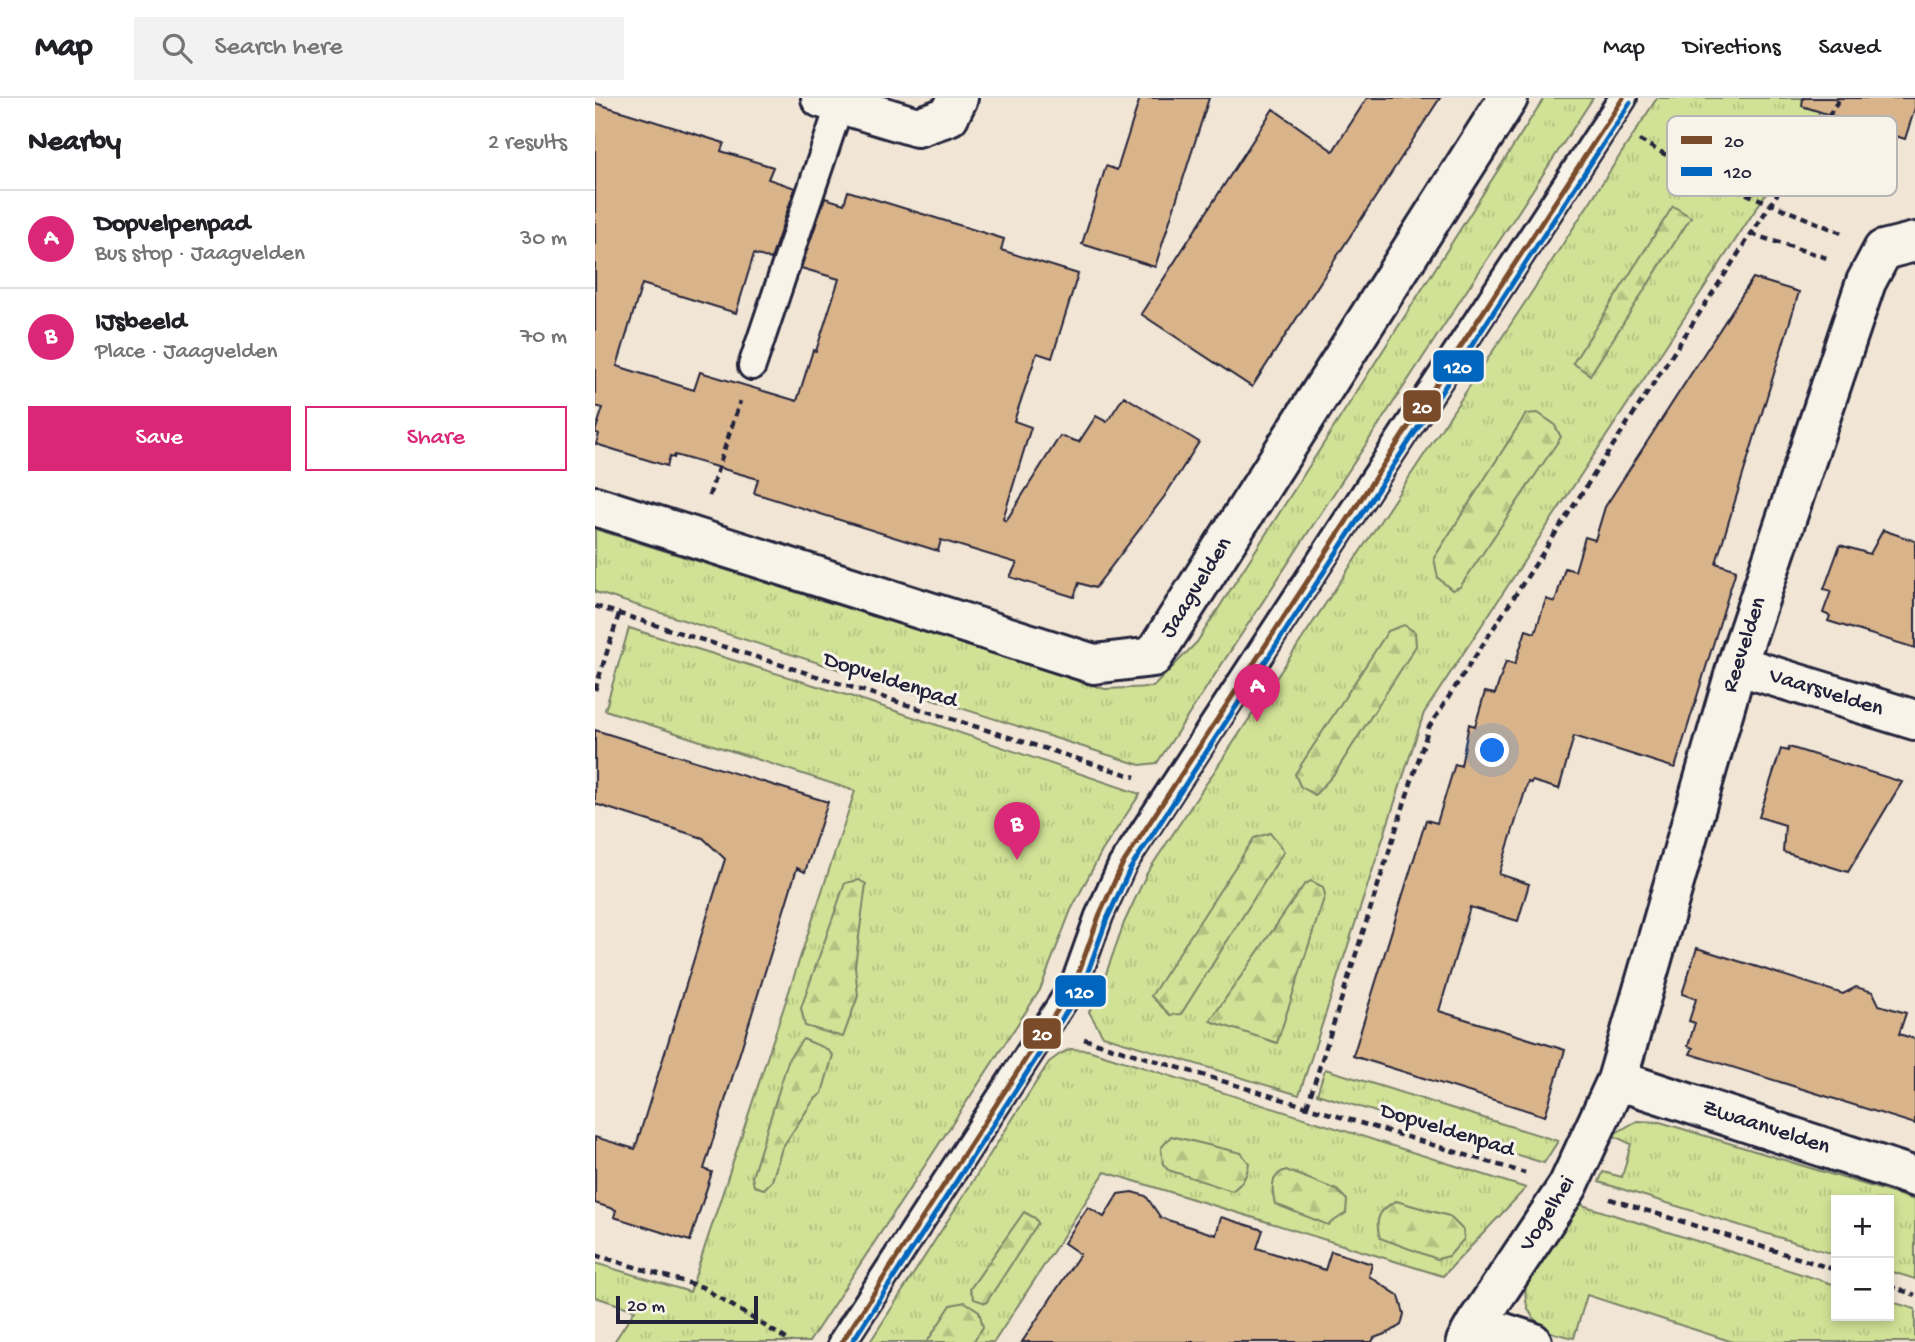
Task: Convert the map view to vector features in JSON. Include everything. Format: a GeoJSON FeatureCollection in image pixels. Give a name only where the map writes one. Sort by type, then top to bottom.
{"type":"FeatureCollection","features":[{"type":"Feature","properties":{"kind":"street"},"geometry":{"type":"LineString","coordinates":[[830,101],[917,127],[949,116],[958,98]]}},
{"type":"Feature","properties":{"kind":"street","name":"Jaagvelden"},"geometry":{"type":"LineString","coordinates":[[595,506],[1094,664],[1153,657],[1508,98]]}},
{"type":"Feature","properties":{"kind":"street","name":"Reevelden"},"geometry":{"type":"LineString","coordinates":[[1618,1080],[1737,665],[1889,254]]}},
{"type":"Feature","properties":{"kind":"street","name":"Vaarsvelden"},"geometry":{"type":"LineString","coordinates":[[1737,665],[1915,720]]}},
{"type":"Feature","properties":{"kind":"street","name":"Zwaanvelden"},"geometry":{"type":"LineString","coordinates":[[1618,1080],[1915,1177]]}},
{"type":"Feature","properties":{"kind":"street","name":"Vogelhei"},"geometry":{"type":"LineString","coordinates":[[1471,1333],[1568,1186],[1618,1080]]}},
{"type":"Feature","properties":{"kind":"street"},"geometry":{"type":"LineString","coordinates":[[1471,1333],[1532,1342]]}},
{"type":"Feature","properties":{"kind":"lane"},"geometry":{"type":"LineString","coordinates":[[842,1342],[1075,983],[1099,916],[1122,865],[1623,98]]}},
{"type":"Feature","properties":{"kind":"lane"},"geometry":{"type":"LineString","coordinates":[[752,366],[830,101]]}},
{"type":"Feature","properties":{"kind":"path"},"geometry":{"type":"LineString","coordinates":[[1828,116],[1840,98]]}},
{"type":"Feature","properties":{"kind":"path"},"geometry":{"type":"LineString","coordinates":[[1608,122],[1667,155]]}},
{"type":"Feature","properties":{"kind":"path"},"geometry":{"type":"LineString","coordinates":[[1753,196],[1889,254]]}},
{"type":"Feature","properties":{"kind":"path"},"geometry":{"type":"LineString","coordinates":[[1307,1106],[1429,727],[1776,196]]}},
{"type":"Feature","properties":{"kind":"path"},"geometry":{"type":"LineString","coordinates":[[1751,234],[1889,254]]}},
{"type":"Feature","properties":{"kind":"path"},"geometry":{"type":"LineString","coordinates":[[696,537],[752,366]]}},
{"type":"Feature","properties":{"kind":"path","name":"Dopveldenpad"},"geometry":{"type":"LineString","coordinates":[[595,606],[1173,790]]}},
{"type":"Feature","properties":{"kind":"path"},"geometry":{"type":"LineString","coordinates":[[595,690],[619,614]]}},
{"type":"Feature","properties":{"kind":"path","name":"Dopveldenpad"},"geometry":{"type":"LineString","coordinates":[[1046,1027],[1831,1268]]}},
{"type":"Feature","properties":{"kind":"path"},"geometry":{"type":"LineString","coordinates":[[595,1255],[702,1287],[791,1342]]}},
{"type":"Feature","properties":{"kind":"path"},"geometry":{"type":"LineString","coordinates":[[1894,1288],[1915,1295]]}},
{"type":"Feature","properties":{"kind":"green space"},"geometry":{"type":"Polygon","coordinates":[[[1544,98],[1593,98],[1157,763],[1140,765],[595,592],[595,529],[1105,689],[1153,687],[1197,642],[1544,98]]]}},
{"type":"Feature","properties":{"kind":"green space"},"geometry":{"type":"Polygon","coordinates":[[[1657,98],[1829,98],[1817,116],[1667,116],[1667,196],[1764,196],[1424,713],[1299,1095],[1103,1036],[1089,1012],[1147,873],[1528,298],[1657,98]]]}},
{"type":"Feature","properties":{"kind":"green space"},"geometry":{"type":"Polygon","coordinates":[[[1673,206],[1691,217],[1590,375],[1573,363],[1673,206]]]}},
{"type":"Feature","properties":{"kind":"green space"},"geometry":{"type":"Polygon","coordinates":[[[1538,413],[1554,424],[1561,437],[1460,587],[1452,590],[1438,578],[1434,558],[1526,414],[1538,413]]]}},
{"type":"Feature","properties":{"kind":"green space"},"geometry":{"type":"Polygon","coordinates":[[[1404,625],[1415,632],[1416,646],[1335,773],[1315,795],[1300,786],[1295,774],[1388,631],[1404,625]]]}},
{"type":"Feature","properties":{"kind":"green space"},"geometry":{"type":"Polygon","coordinates":[[[629,628],[869,702],[1140,794],[1102,851],[1071,910],[1040,990],[809,1342],[614,1342],[635,1310],[595,1297],[595,1263],[690,1292],[855,791],[605,710],[629,628]]]}},
{"type":"Feature","properties":{"kind":"green space"},"geometry":{"type":"Polygon","coordinates":[[[1270,833],[1284,851],[1181,1014],[1170,1015],[1151,996],[1254,838],[1270,833]]]}},
{"type":"Feature","properties":{"kind":"green space"},"geometry":{"type":"Polygon","coordinates":[[[859,880],[866,884],[855,966],[858,996],[843,1037],[805,1026],[801,1008],[845,883],[859,880]]]}},
{"type":"Feature","properties":{"kind":"green space"},"geometry":{"type":"Polygon","coordinates":[[[1311,881],[1323,887],[1325,895],[1277,1043],[1210,1021],[1304,885],[1311,881]]]}},
{"type":"Feature","properties":{"kind":"green space"},"geometry":{"type":"Polygon","coordinates":[[[803,1039],[825,1048],[833,1055],[822,1093],[813,1101],[782,1148],[772,1181],[764,1189],[754,1186],[752,1177],[789,1058],[803,1039]]]}},
{"type":"Feature","properties":{"kind":"green space"},"geometry":{"type":"Polygon","coordinates":[[[1070,1049],[1088,1050],[1526,1188],[1443,1276],[1105,1172],[994,1342],[870,1342],[1049,1062],[1070,1049]]]}},
{"type":"Feature","properties":{"kind":"green space"},"geometry":{"type":"Polygon","coordinates":[[[1325,1069],[1558,1141],[1544,1163],[1317,1094],[1325,1069]]]}},
{"type":"Feature","properties":{"kind":"green space"},"geometry":{"type":"Polygon","coordinates":[[[1637,1121],[1660,1122],[1915,1200],[1915,1279],[1894,1273],[1894,1195],[1831,1195],[1831,1253],[1599,1182],[1603,1172],[1622,1177],[1631,1144],[1612,1135],[1637,1121]]]}},
{"type":"Feature","properties":{"kind":"green space"},"geometry":{"type":"Polygon","coordinates":[[[1171,1136],[1241,1153],[1249,1163],[1244,1179],[1232,1191],[1168,1170],[1163,1164],[1161,1148],[1171,1136]]]}},
{"type":"Feature","properties":{"kind":"green space"},"geometry":{"type":"Polygon","coordinates":[[[1286,1170],[1337,1190],[1347,1200],[1346,1213],[1328,1225],[1275,1204],[1274,1180],[1286,1170]]]}},
{"type":"Feature","properties":{"kind":"green space"},"geometry":{"type":"Polygon","coordinates":[[[1396,1201],[1449,1216],[1463,1230],[1464,1239],[1449,1256],[1437,1259],[1380,1238],[1379,1216],[1396,1201]]]}},
{"type":"Feature","properties":{"kind":"green space"},"geometry":{"type":"Polygon","coordinates":[[[1579,1204],[1831,1283],[1831,1321],[1894,1321],[1894,1303],[1915,1309],[1915,1342],[1733,1342],[1587,1295],[1574,1338],[1547,1330],[1532,1316],[1526,1300],[1527,1283],[1533,1266],[1579,1204]]]}},
{"type":"Feature","properties":{"kind":"green space"},"geometry":{"type":"Polygon","coordinates":[[[1024,1212],[1038,1223],[986,1303],[974,1299],[970,1289],[1024,1212]]]}},
{"type":"Feature","properties":{"kind":"green space"},"geometry":{"type":"Polygon","coordinates":[[[965,1302],[979,1311],[983,1327],[973,1342],[927,1342],[951,1305],[965,1302]]]}},
{"type":"Feature","properties":{"kind":"building"},"geometry":{"type":"Polygon","coordinates":[[[1140,98],[1209,98],[1155,267],[1082,244],[1106,166],[1117,170],[1140,98]]]}},
{"type":"Feature","properties":{"kind":"building"},"geometry":{"type":"Polygon","coordinates":[[[1367,98],[1440,98],[1252,387],[1141,314],[1273,109],[1333,151],[1367,98]]]}},
{"type":"Feature","properties":{"kind":"building"},"geometry":{"type":"Polygon","coordinates":[[[1803,98],[1915,98],[1915,108],[1905,139],[1897,136],[1897,116],[1833,116],[1802,106],[1803,98]]]}},
{"type":"Feature","properties":{"kind":"building"},"geometry":{"type":"Polygon","coordinates":[[[595,103],[724,143],[721,151],[773,167],[768,179],[795,188],[771,259],[754,254],[736,313],[642,284],[617,366],[694,390],[700,372],[797,401],[839,279],[801,268],[825,198],[844,204],[848,191],[1004,239],[1001,250],[1078,274],[1052,358],[1037,353],[1014,421],[1031,427],[1003,519],[1006,521],[1060,436],[1079,442],[1096,416],[1107,422],[1124,396],[1199,442],[1164,497],[1095,588],[1079,583],[1074,597],[1010,577],[1017,563],[941,540],[938,551],[754,493],[758,479],[675,455],[674,458],[670,456],[667,466],[596,444],[599,434],[595,432],[603,408],[595,406],[595,103]]]}},
{"type":"Feature","properties":{"kind":"building"},"geometry":{"type":"Polygon","coordinates":[[[1753,278],[1799,292],[1716,563],[1736,570],[1675,768],[1574,736],[1559,789],[1528,782],[1499,874],[1529,884],[1518,921],[1470,907],[1439,1011],[1565,1050],[1545,1116],[1353,1056],[1426,820],[1437,823],[1455,764],[1461,766],[1469,724],[1475,726],[1485,692],[1495,694],[1506,661],[1515,664],[1526,630],[1535,633],[1546,599],[1555,602],[1565,568],[1575,571],[1585,537],[1595,540],[1605,507],[1753,278]]]}},
{"type":"Feature","properties":{"kind":"building"},"geometry":{"type":"Polygon","coordinates":[[[1883,530],[1915,541],[1915,648],[1828,621],[1830,616],[1823,613],[1831,591],[1824,589],[1840,545],[1870,554],[1883,530]]]}},
{"type":"Feature","properties":{"kind":"building"},"geometry":{"type":"Polygon","coordinates":[[[595,730],[828,802],[805,872],[797,868],[704,1169],[712,1172],[690,1241],[614,1217],[616,1210],[595,1203],[595,1137],[635,1149],[725,859],[703,838],[595,804],[595,730]]]}},
{"type":"Feature","properties":{"kind":"building"},"geometry":{"type":"Polygon","coordinates":[[[1789,747],[1902,782],[1848,872],[1783,852],[1785,825],[1759,817],[1781,749],[1788,751],[1789,747]]]}},
{"type":"Feature","properties":{"kind":"building"},"geometry":{"type":"Polygon","coordinates":[[[1697,948],[1843,994],[1856,987],[1873,992],[1879,1005],[1906,1013],[1899,1034],[1915,1039],[1915,1124],[1690,1054],[1693,1048],[1688,1046],[1695,1023],[1689,1021],[1696,999],[1682,994],[1697,948]]]}},
{"type":"Feature","properties":{"kind":"building"},"geometry":{"type":"Polygon","coordinates":[[[1132,1192],[1146,1196],[1161,1218],[1216,1235],[1221,1217],[1263,1230],[1257,1248],[1325,1270],[1331,1251],[1372,1264],[1369,1276],[1399,1296],[1404,1314],[1401,1325],[1374,1338],[1372,1342],[1022,1342],[1080,1254],[1064,1243],[1088,1207],[1104,1217],[1118,1194],[1132,1192]]]}},
{"type":"Feature","properties":{"kind":"transit line","name":"20"},"geometry":{"type":"LineString","coordinates":[[842,1342],[1075,983],[1099,916],[1122,865],[1623,98]]}},
{"type":"Feature","properties":{"kind":"transit line","name":"120"},"geometry":{"type":"LineString","coordinates":[[852,1342],[1082,988],[1107,919],[1130,869],[1630,103]]}},
{"type":"Feature","properties":{"kind":"place","name":"Dopvelpenpad"},"geometry":{"type":"Point","coordinates":[1257,722]}},
{"type":"Feature","properties":{"kind":"place","name":"IJsbeeld"},"geometry":{"type":"Point","coordinates":[1017,860]}}]}
